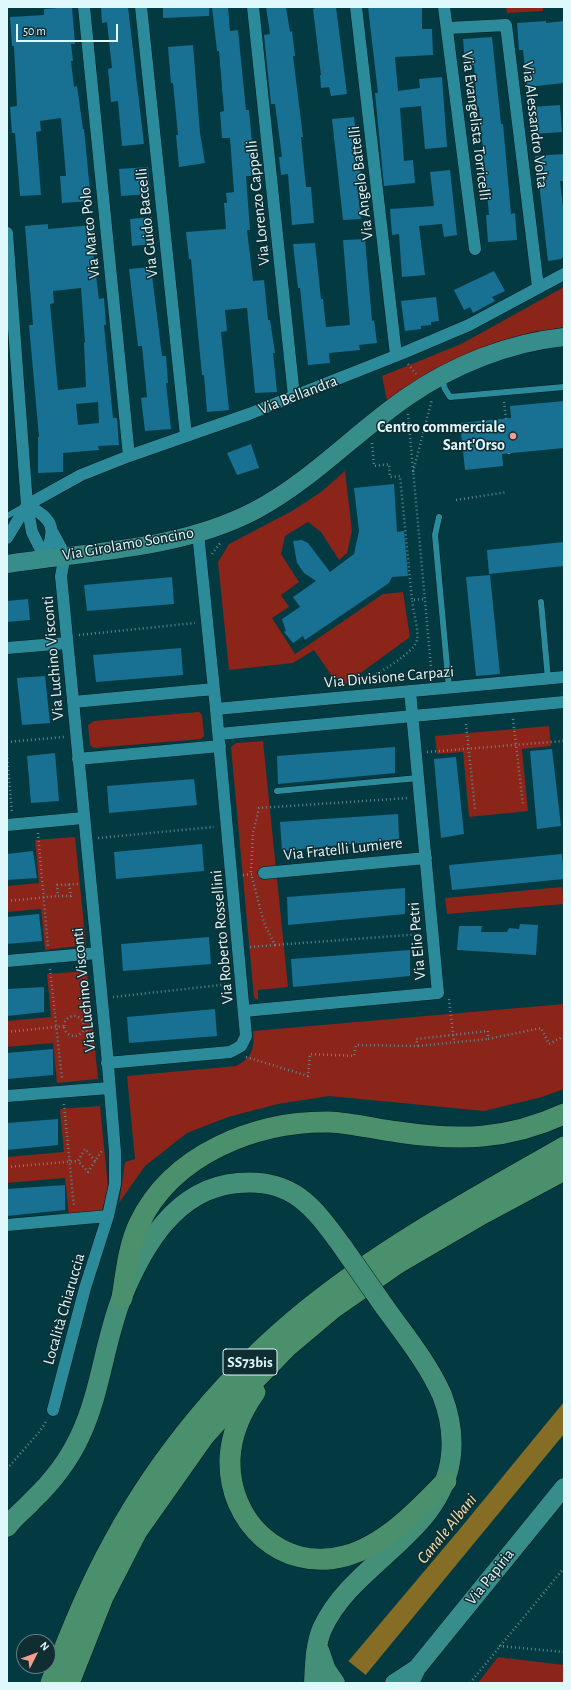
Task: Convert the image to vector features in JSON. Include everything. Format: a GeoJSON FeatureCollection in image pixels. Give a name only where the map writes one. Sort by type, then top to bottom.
{"type":"FeatureCollection","features":[{"type":"Feature","properties":{"kind":"highway"},"geometry":{"type":"LineString","coordinates":[[122,1298],[134,1238],[148,1208],[165,1187],[185,1168],[210,1151],[238,1138],[274,1127],[321,1122],[352,1124],[434,1136],[480,1137],[515,1131],[546,1122],[564,1114]]}},
{"type":"Feature","properties":{"kind":"highway","name":"SS73bis"},"geometry":{"type":"LineString","coordinates":[[51,1683],[89,1591],[124,1523],[176,1446],[201,1415],[237,1375],[298,1317],[367,1265],[426,1227],[564,1147]]}},
{"type":"Feature","properties":{"kind":"highway","name":"SS73bis"},"geometry":{"type":"LineString","coordinates":[[69,1683],[103,1597],[125,1552],[143,1522],[184,1463],[213,1425],[246,1388],[288,1346],[332,1310],[398,1263],[564,1170]]}},
{"type":"Feature","properties":{"kind":"highway"},"geometry":{"type":"LineString","coordinates":[[288,1346],[244,1408],[236,1428],[231,1450],[231,1473],[239,1505],[252,1526],[264,1539],[282,1551],[299,1557],[323,1559],[345,1556],[370,1546],[392,1530],[423,1504],[446,1481]]}},
{"type":"Feature","properties":{"kind":"main road","name":"Via Girolamo Soncino"},"geometry":{"type":"LineString","coordinates":[[45,558],[148,544],[198,533],[244,516],[287,491],[406,398],[441,376],[503,350],[534,342],[564,337]]}},
{"type":"Feature","properties":{"kind":"main road"},"geometry":{"type":"LineString","coordinates":[[7,564],[45,558]]}},
{"type":"Feature","properties":{"kind":"main road"},"geometry":{"type":"LineString","coordinates":[[8,1524],[51,1480],[74,1449],[89,1414],[122,1298],[150,1243],[166,1221],[178,1209],[195,1196],[223,1185],[240,1182],[260,1183],[281,1188],[292,1193],[314,1210],[342,1246],[424,1362],[442,1396],[447,1412],[451,1438],[450,1461],[446,1481],[433,1505],[421,1521],[348,1590],[330,1614],[317,1644],[314,1683]]}},
{"type":"Feature","properties":{"kind":"main road","name":"Via Papiria"},"geometry":{"type":"LineString","coordinates":[[394,1683],[413,1675],[564,1487]]}},
{"type":"Feature","properties":{"kind":"main road"},"geometry":{"type":"LineString","coordinates":[[317,1644],[326,1670],[335,1683]]}},
{"type":"Feature","properties":{"kind":"street","name":"Via Marco Polo"},"geometry":{"type":"LineString","coordinates":[[84,7],[129,456]]}},
{"type":"Feature","properties":{"kind":"street","name":"Via Guido Baccelli"},"geometry":{"type":"LineString","coordinates":[[141,7],[186,436]]}},
{"type":"Feature","properties":{"kind":"street","name":"Via Lorenzo Cappelli"},"geometry":{"type":"LineString","coordinates":[[253,7],[294,396]]}},
{"type":"Feature","properties":{"kind":"street","name":"Via Angelo Battelli"},"geometry":{"type":"LineString","coordinates":[[356,7],[396,355]]}},
{"type":"Feature","properties":{"kind":"street","name":"Via Evangelista Torricelli"},"geometry":{"type":"LineString","coordinates":[[444,7],[448,28],[475,249]]}},
{"type":"Feature","properties":{"kind":"street","name":"Via Alessandro Volta"},"geometry":{"type":"LineString","coordinates":[[448,28],[506,25],[538,287]]}},
{"type":"Feature","properties":{"kind":"street"},"geometry":{"type":"LineString","coordinates":[[7,233],[27,505],[32,532],[45,558]]}},
{"type":"Feature","properties":{"kind":"street","name":"Via Bellandra"},"geometry":{"type":"LineString","coordinates":[[27,505],[81,475],[338,380],[469,326],[564,274]]}},
{"type":"Feature","properties":{"kind":"street"},"geometry":{"type":"LineString","coordinates":[[27,505],[42,514],[47,519],[66,555]]}},
{"type":"Feature","properties":{"kind":"street"},"geometry":{"type":"LineString","coordinates":[[7,538],[27,505]]}},
{"type":"Feature","properties":{"kind":"street"},"geometry":{"type":"LineString","coordinates":[[45,558],[52,531]]}},
{"type":"Feature","properties":{"kind":"street","name":"Via Roberto Rossellini"},"geometry":{"type":"LineString","coordinates":[[198,533],[208,621],[246,1036],[241,1046],[230,1052]]}},
{"type":"Feature","properties":{"kind":"street","name":"Via Luchino Visconti"},"geometry":{"type":"LineString","coordinates":[[66,555],[61,576],[83,818],[108,1063],[113,1134],[115,1184],[108,1216]]}},
{"type":"Feature","properties":{"kind":"street"},"geometry":{"type":"LineString","coordinates":[[7,648],[67,639]]}},
{"type":"Feature","properties":{"kind":"street","name":"Via Divisione Carpazi"},"geometry":{"type":"LineString","coordinates":[[216,709],[564,678]]}},
{"type":"Feature","properties":{"kind":"street"},"geometry":{"type":"LineString","coordinates":[[73,702],[214,689]]}},
{"type":"Feature","properties":{"kind":"street","name":"Via Elio Petri"},"geometry":{"type":"LineString","coordinates":[[244,1011],[438,993],[410,691]]}},
{"type":"Feature","properties":{"kind":"street"},"geometry":{"type":"LineString","coordinates":[[78,759],[412,716],[564,702]]}},
{"type":"Feature","properties":{"kind":"street"},"geometry":{"type":"LineString","coordinates":[[10,824],[83,818]]}},
{"type":"Feature","properties":{"kind":"street","name":"Via Fratelli Lumiere"},"geometry":{"type":"LineString","coordinates":[[264,873],[426,858]]}},
{"type":"Feature","properties":{"kind":"street"},"geometry":{"type":"LineString","coordinates":[[7,961],[97,953]]}},
{"type":"Feature","properties":{"kind":"street"},"geometry":{"type":"LineString","coordinates":[[108,1063],[230,1052]]}},
{"type":"Feature","properties":{"kind":"street"},"geometry":{"type":"LineString","coordinates":[[7,1096],[109,1088]]}},
{"type":"Feature","properties":{"kind":"street"},"geometry":{"type":"LineString","coordinates":[[7,1225],[108,1216]]}},
{"type":"Feature","properties":{"kind":"street","name":"Località Chiaruccia"},"geometry":{"type":"LineString","coordinates":[[53,1410],[85,1288],[108,1216]]}},
{"type":"Feature","properties":{"kind":"lane"},"geometry":{"type":"LineString","coordinates":[[441,376],[445,389],[450,397],[564,387]]}},
{"type":"Feature","properties":{"kind":"lane"},"geometry":{"type":"LineString","coordinates":[[7,516],[27,505]]}},
{"type":"Feature","properties":{"kind":"lane"},"geometry":{"type":"LineString","coordinates":[[439,517],[435,535],[449,688]]}},
{"type":"Feature","properties":{"kind":"lane"},"geometry":{"type":"LineString","coordinates":[[541,602],[548,679]]}},
{"type":"Feature","properties":{"kind":"lane"},"geometry":{"type":"LineString","coordinates":[[277,791],[418,778]]}},
{"type":"Feature","properties":{"kind":"path"},"geometry":{"type":"LineString","coordinates":[[407,364],[421,379]]}},
{"type":"Feature","properties":{"kind":"path"},"geometry":{"type":"LineString","coordinates":[[503,392],[506,419]]}},
{"type":"Feature","properties":{"kind":"path"},"geometry":{"type":"LineString","coordinates":[[413,473],[432,397]]}},
{"type":"Feature","properties":{"kind":"path"},"geometry":{"type":"LineString","coordinates":[[408,413],[433,685]]}},
{"type":"Feature","properties":{"kind":"path"},"geometry":{"type":"LineString","coordinates":[[360,684],[408,652],[415,646],[417,639],[400,476],[390,477],[389,464],[374,466],[372,441]]}},
{"type":"Feature","properties":{"kind":"path"},"geometry":{"type":"LineString","coordinates":[[456,500],[507,492]]}},
{"type":"Feature","properties":{"kind":"path"},"geometry":{"type":"LineString","coordinates":[[412,600],[425,599]]}},
{"type":"Feature","properties":{"kind":"path"},"geometry":{"type":"LineString","coordinates":[[67,639],[208,621]]}},
{"type":"Feature","properties":{"kind":"path"},"geometry":{"type":"LineString","coordinates":[[511,707],[523,805]]}},
{"type":"Feature","properties":{"kind":"path"},"geometry":{"type":"LineString","coordinates":[[464,711],[475,808]]}},
{"type":"Feature","properties":{"kind":"path"},"geometry":{"type":"LineString","coordinates":[[7,742],[68,737]]}},
{"type":"Feature","properties":{"kind":"path"},"geometry":{"type":"LineString","coordinates":[[427,752],[564,741]]}},
{"type":"Feature","properties":{"kind":"path"},"geometry":{"type":"LineString","coordinates":[[7,754],[10,824]]}},
{"type":"Feature","properties":{"kind":"path"},"geometry":{"type":"LineString","coordinates":[[36,822],[75,1219]]}},
{"type":"Feature","properties":{"kind":"path"},"geometry":{"type":"LineString","coordinates":[[86,839],[227,826]]}},
{"type":"Feature","properties":{"kind":"path"},"geometry":{"type":"LineString","coordinates":[[232,876],[264,873]]}},
{"type":"Feature","properties":{"kind":"path"},"geometry":{"type":"LineString","coordinates":[[58,896],[57,885],[90,883]]}},
{"type":"Feature","properties":{"kind":"path"},"geometry":{"type":"LineString","coordinates":[[7,901],[71,896],[69,884]]}},
{"type":"Feature","properties":{"kind":"path"},"geometry":{"type":"LineString","coordinates":[[238,947],[275,945]]}},
{"type":"Feature","properties":{"kind":"path"},"geometry":{"type":"LineString","coordinates":[[101,998],[242,983]]}},
{"type":"Feature","properties":{"kind":"path"},"geometry":{"type":"LineString","coordinates":[[75,1016],[80,1019],[83,1025],[82,1031],[74,1036],[68,1034],[64,1026],[68,1018],[75,1016]]}},
{"type":"Feature","properties":{"kind":"path"},"geometry":{"type":"LineString","coordinates":[[7,1032],[64,1026]]}},
{"type":"Feature","properties":{"kind":"path"},"geometry":{"type":"LineString","coordinates":[[230,1052],[308,1076],[310,1054],[354,1056],[356,1045],[418,1046],[488,1039],[541,1028],[549,1044],[564,1036]]}},
{"type":"Feature","properties":{"kind":"path"},"geometry":{"type":"LineString","coordinates":[[418,1046],[416,1039],[488,1031],[488,1039]]}},
{"type":"Feature","properties":{"kind":"path"},"geometry":{"type":"LineString","coordinates":[[78,1161],[88,1172],[113,1134]]}},
{"type":"Feature","properties":{"kind":"path"},"geometry":{"type":"LineString","coordinates":[[78,1161],[85,1149],[95,1161]]}},
{"type":"Feature","properties":{"kind":"path"},"geometry":{"type":"LineString","coordinates":[[7,1167],[78,1161]]}},
{"type":"Feature","properties":{"kind":"path"},"geometry":{"type":"LineString","coordinates":[[7,1469],[40,1432],[53,1410]]}},
{"type":"Feature","properties":{"kind":"path"},"geometry":{"type":"LineString","coordinates":[[470,1683],[564,1568]]}},
{"type":"Feature","properties":{"kind":"path"},"geometry":{"type":"LineString","coordinates":[[499,1646],[564,1652]]}},
{"type":"Feature","properties":{"kind":"shaded area"},"geometry":{"type":"Polygon","coordinates":[[[506,7],[543,7],[543,11],[507,13],[506,7]]]}},
{"type":"Feature","properties":{"kind":"shaded area"},"geometry":{"type":"Polygon","coordinates":[[[564,287],[564,327],[516,338],[471,353],[428,374],[387,401],[382,376],[461,344],[564,287]]]}},
{"type":"Feature","properties":{"kind":"shaded area"},"geometry":{"type":"Polygon","coordinates":[[[345,471],[352,531],[347,553],[339,560],[321,532],[308,522],[285,536],[281,554],[299,582],[281,595],[289,607],[272,618],[295,654],[383,594],[403,592],[410,637],[340,688],[314,650],[293,663],[229,670],[218,562],[229,544],[292,511],[321,492],[345,471]]]}},
{"type":"Feature","properties":{"kind":"shaded area"},"geometry":{"type":"Polygon","coordinates":[[[199,712],[202,715],[204,736],[201,739],[94,748],[90,745],[88,725],[94,721],[199,712]]]}},
{"type":"Feature","properties":{"kind":"shaded area"},"geometry":{"type":"Polygon","coordinates":[[[549,726],[551,746],[522,749],[528,811],[469,817],[463,752],[437,754],[435,736],[549,726]]]}},
{"type":"Feature","properties":{"kind":"shaded area"},"geometry":{"type":"Polygon","coordinates":[[[263,741],[288,987],[258,990],[258,1000],[254,998],[231,747],[236,743],[263,741]]]}},
{"type":"Feature","properties":{"kind":"shaded area"},"geometry":{"type":"Polygon","coordinates":[[[75,837],[86,945],[45,950],[41,909],[7,912],[7,886],[39,883],[35,840],[75,837]]]}},
{"type":"Feature","properties":{"kind":"shaded area"},"geometry":{"type":"Polygon","coordinates":[[[562,887],[564,904],[447,914],[445,898],[562,887]]]}},
{"type":"Feature","properties":{"kind":"shaded area"},"geometry":{"type":"Polygon","coordinates":[[[87,971],[98,1079],[57,1083],[53,1043],[7,1047],[7,1021],[51,1017],[47,974],[87,971]]]}},
{"type":"Feature","properties":{"kind":"shaded area"},"geometry":{"type":"Polygon","coordinates":[[[564,1004],[564,1089],[542,1097],[484,1111],[329,1096],[278,1104],[228,1117],[187,1133],[145,1166],[119,1203],[125,1162],[135,1159],[127,1076],[236,1066],[246,1060],[251,1052],[253,1047],[253,1031],[564,1004]]]}},
{"type":"Feature","properties":{"kind":"shaded area"},"geometry":{"type":"Polygon","coordinates":[[[100,1106],[108,1187],[101,1215],[69,1217],[65,1178],[7,1183],[7,1157],[64,1152],[60,1109],[100,1106]]]}},
{"type":"Feature","properties":{"kind":"shaded area"},"geometry":{"type":"Polygon","coordinates":[[[564,1402],[564,1434],[359,1683],[330,1683],[459,1530],[564,1402]]]}},
{"type":"Feature","properties":{"kind":"shaded area"},"geometry":{"type":"Polygon","coordinates":[[[498,1657],[564,1665],[564,1683],[478,1683],[498,1657]]]}},
{"type":"Feature","properties":{"kind":"pier"},"geometry":{"type":"Polygon","coordinates":[[[347,1660],[367,1676],[362,1683],[328,1683],[347,1660]]]}},
{"type":"Feature","properties":{"kind":"building"},"geometry":{"type":"Polygon","coordinates":[[[72,7],[75,44],[71,44],[73,61],[71,61],[74,87],[77,86],[84,129],[91,201],[62,203],[60,176],[66,176],[61,118],[40,121],[41,131],[36,132],[41,195],[20,196],[15,133],[12,133],[10,107],[17,106],[14,46],[12,46],[10,17],[44,15],[44,9],[72,7]]]}},
{"type":"Feature","properties":{"kind":"building"},"geometry":{"type":"Polygon","coordinates":[[[101,7],[128,7],[144,144],[122,146],[118,101],[111,102],[108,69],[112,68],[107,22],[102,23],[101,7]]]}},
{"type":"Feature","properties":{"kind":"building"},"geometry":{"type":"Polygon","coordinates":[[[163,7],[209,7],[209,16],[163,18],[163,7]]]}},
{"type":"Feature","properties":{"kind":"building"},"geometry":{"type":"Polygon","coordinates":[[[212,7],[228,7],[230,31],[238,30],[246,110],[249,110],[255,176],[246,176],[250,230],[247,230],[253,281],[264,280],[268,320],[270,320],[275,353],[273,353],[277,392],[255,393],[247,308],[225,310],[227,331],[221,332],[229,410],[207,412],[191,259],[189,259],[186,232],[226,229],[224,203],[227,203],[226,193],[234,192],[230,138],[222,138],[220,112],[224,111],[219,51],[217,51],[212,7]]]}},
{"type":"Feature","properties":{"kind":"building"},"geometry":{"type":"Polygon","coordinates":[[[266,7],[286,7],[290,32],[292,31],[295,56],[293,56],[303,137],[301,137],[306,187],[311,187],[314,223],[292,225],[288,174],[281,175],[279,157],[282,157],[275,104],[271,104],[264,35],[270,34],[266,7]]]}},
{"type":"Feature","properties":{"kind":"building"},"geometry":{"type":"Polygon","coordinates":[[[315,7],[336,7],[347,94],[331,96],[329,87],[321,88],[321,75],[313,9],[315,7]]]}},
{"type":"Feature","properties":{"kind":"building"},"geometry":{"type":"Polygon","coordinates":[[[368,7],[422,7],[422,29],[432,29],[433,55],[395,57],[398,91],[420,88],[419,79],[442,77],[447,147],[425,149],[421,106],[400,108],[404,161],[413,160],[415,183],[384,186],[375,93],[378,93],[368,7]]]}},
{"type":"Feature","properties":{"kind":"building"},"geometry":{"type":"Polygon","coordinates":[[[546,21],[546,23],[564,21],[564,83],[527,87],[523,50],[519,50],[517,23],[546,21]]]}},
{"type":"Feature","properties":{"kind":"building"},"geometry":{"type":"Polygon","coordinates":[[[492,37],[501,124],[503,124],[511,214],[515,213],[517,240],[488,242],[486,215],[489,215],[479,107],[477,108],[474,65],[465,65],[463,39],[492,37]]]}},
{"type":"Feature","properties":{"kind":"building"},"geometry":{"type":"Polygon","coordinates":[[[193,45],[200,133],[205,163],[179,167],[176,135],[178,135],[168,47],[193,45]]]}},
{"type":"Feature","properties":{"kind":"building"},"geometry":{"type":"Polygon","coordinates":[[[560,105],[562,132],[533,134],[531,107],[560,105]]]}},
{"type":"Feature","properties":{"kind":"building"},"geometry":{"type":"Polygon","coordinates":[[[354,117],[362,185],[357,185],[361,219],[343,220],[332,119],[354,117]]]}},
{"type":"Feature","properties":{"kind":"building"},"geometry":{"type":"Polygon","coordinates":[[[564,154],[564,181],[560,181],[564,216],[564,256],[561,259],[548,261],[539,183],[537,183],[535,156],[564,154]]]}},
{"type":"Feature","properties":{"kind":"building"},"geometry":{"type":"Polygon","coordinates":[[[148,167],[150,194],[121,196],[119,169],[148,167]]]}},
{"type":"Feature","properties":{"kind":"building"},"geometry":{"type":"Polygon","coordinates":[[[450,170],[457,235],[444,237],[442,224],[419,226],[425,275],[402,277],[399,234],[392,235],[390,209],[434,206],[430,172],[450,170]]]}},
{"type":"Feature","properties":{"kind":"building"},"geometry":{"type":"Polygon","coordinates":[[[152,217],[154,244],[132,246],[130,219],[152,217]]]}},
{"type":"Feature","properties":{"kind":"building"},"geometry":{"type":"Polygon","coordinates":[[[48,224],[48,229],[94,225],[96,252],[93,252],[99,299],[104,298],[106,325],[104,325],[113,418],[117,418],[119,445],[98,446],[99,450],[63,453],[63,472],[38,473],[39,437],[29,325],[33,325],[25,226],[48,224]],[[81,288],[53,291],[54,303],[50,304],[58,390],[86,387],[85,342],[81,288]],[[98,402],[76,404],[78,425],[99,423],[98,402]]]}},
{"type":"Feature","properties":{"kind":"building"},"geometry":{"type":"Polygon","coordinates":[[[365,239],[372,321],[374,320],[377,343],[359,345],[360,350],[329,353],[330,363],[308,365],[300,288],[298,288],[293,244],[315,243],[321,299],[323,299],[326,327],[350,325],[343,240],[365,239]]]}},
{"type":"Feature","properties":{"kind":"building"},"geometry":{"type":"Polygon","coordinates":[[[151,267],[162,356],[166,356],[168,383],[166,383],[171,429],[145,431],[141,398],[147,397],[142,346],[138,346],[129,269],[151,267]]]}},
{"type":"Feature","properties":{"kind":"building"},"geometry":{"type":"Polygon","coordinates":[[[494,271],[505,291],[492,297],[495,301],[473,313],[470,307],[464,310],[454,290],[494,271]]]}},
{"type":"Feature","properties":{"kind":"building"},"geometry":{"type":"Polygon","coordinates":[[[436,297],[439,321],[431,322],[431,325],[421,326],[421,329],[405,331],[401,301],[436,297]]]}},
{"type":"Feature","properties":{"kind":"building","name":"Centro commerciale Sant'Orso"},"geometry":{"type":"Polygon","coordinates":[[[564,401],[564,448],[502,454],[503,466],[465,470],[460,423],[511,418],[510,406],[564,401]]]}},
{"type":"Feature","properties":{"kind":"building"},"geometry":{"type":"Polygon","coordinates":[[[251,444],[259,468],[237,475],[227,453],[251,444]]]}},
{"type":"Feature","properties":{"kind":"building"},"geometry":{"type":"Polygon","coordinates":[[[394,484],[397,532],[404,531],[408,576],[392,577],[389,583],[305,640],[303,636],[293,643],[284,632],[286,631],[282,619],[300,607],[293,597],[316,581],[304,573],[297,563],[293,541],[302,540],[308,543],[330,572],[354,554],[359,531],[354,488],[394,484]]]}},
{"type":"Feature","properties":{"kind":"building"},"geometry":{"type":"Polygon","coordinates":[[[564,542],[564,566],[489,574],[487,550],[564,542]]]}},
{"type":"Feature","properties":{"kind":"building"},"geometry":{"type":"Polygon","coordinates":[[[490,575],[500,674],[476,676],[466,577],[490,575]]]}},
{"type":"Feature","properties":{"kind":"building"},"geometry":{"type":"Polygon","coordinates":[[[172,577],[174,604],[87,611],[84,585],[172,577]]]}},
{"type":"Feature","properties":{"kind":"building"},"geometry":{"type":"Polygon","coordinates":[[[28,599],[30,620],[7,622],[7,601],[28,599]]]}},
{"type":"Feature","properties":{"kind":"building"},"geometry":{"type":"Polygon","coordinates":[[[181,648],[183,675],[96,682],[93,655],[181,648]]]}},
{"type":"Feature","properties":{"kind":"building"},"geometry":{"type":"Polygon","coordinates":[[[45,676],[50,723],[22,725],[17,678],[45,676]]]}},
{"type":"Feature","properties":{"kind":"building"},"geometry":{"type":"Polygon","coordinates":[[[395,747],[395,773],[278,784],[277,756],[395,747]]]}},
{"type":"Feature","properties":{"kind":"building"},"geometry":{"type":"Polygon","coordinates":[[[552,749],[561,826],[537,829],[530,751],[552,749]]]}},
{"type":"Feature","properties":{"kind":"building"},"geometry":{"type":"Polygon","coordinates":[[[55,753],[59,801],[31,803],[27,756],[55,753]]]}},
{"type":"Feature","properties":{"kind":"building"},"geometry":{"type":"Polygon","coordinates":[[[456,757],[464,834],[441,838],[434,759],[456,757]]]}},
{"type":"Feature","properties":{"kind":"building"},"geometry":{"type":"Polygon","coordinates":[[[194,779],[197,805],[109,813],[107,786],[194,779]]]}},
{"type":"Feature","properties":{"kind":"building"},"geometry":{"type":"Polygon","coordinates":[[[398,814],[399,839],[282,851],[280,822],[398,814]]]}},
{"type":"Feature","properties":{"kind":"building"},"geometry":{"type":"Polygon","coordinates":[[[202,844],[204,871],[116,879],[114,852],[202,844]]]}},
{"type":"Feature","properties":{"kind":"building"},"geometry":{"type":"Polygon","coordinates":[[[33,851],[37,878],[7,880],[7,854],[33,851]]]}},
{"type":"Feature","properties":{"kind":"building"},"geometry":{"type":"Polygon","coordinates":[[[562,854],[564,879],[452,890],[449,865],[562,854]]]}},
{"type":"Feature","properties":{"kind":"building"},"geometry":{"type":"Polygon","coordinates":[[[405,888],[405,914],[288,925],[287,897],[405,888]]]}},
{"type":"Feature","properties":{"kind":"building"},"geometry":{"type":"Polygon","coordinates":[[[39,914],[42,941],[7,944],[7,917],[39,914]]]}},
{"type":"Feature","properties":{"kind":"building"},"geometry":{"type":"Polygon","coordinates":[[[520,924],[538,925],[536,955],[457,950],[459,926],[482,926],[481,932],[507,932],[509,928],[519,929],[520,924]]]}},
{"type":"Feature","properties":{"kind":"building"},"geometry":{"type":"Polygon","coordinates":[[[209,937],[211,964],[123,971],[121,944],[209,937]]]}},
{"type":"Feature","properties":{"kind":"building"},"geometry":{"type":"Polygon","coordinates":[[[410,950],[410,976],[293,987],[291,959],[410,950]]]}},
{"type":"Feature","properties":{"kind":"building"},"geometry":{"type":"Polygon","coordinates":[[[44,987],[44,1012],[7,1016],[7,989],[44,987]]]}},
{"type":"Feature","properties":{"kind":"building"},"geometry":{"type":"Polygon","coordinates":[[[215,1009],[217,1036],[129,1043],[127,1017],[215,1009]]]}},
{"type":"Feature","properties":{"kind":"building"},"geometry":{"type":"Polygon","coordinates":[[[53,1049],[53,1075],[7,1079],[7,1053],[53,1049]]]}},
{"type":"Feature","properties":{"kind":"building"},"geometry":{"type":"Polygon","coordinates":[[[58,1119],[58,1145],[7,1150],[7,1123],[58,1119]]]}},
{"type":"Feature","properties":{"kind":"building"},"geometry":{"type":"Polygon","coordinates":[[[65,1185],[65,1210],[7,1216],[7,1189],[65,1185]]]}},
{"type":"Feature","properties":{"kind":"place","name":"Centro commerciale Sant'Orso"},"geometry":{"type":"Point","coordinates":[513,436]}},
{"type":"Feature","properties":{"kind":"water label","name":"Canale Albani"},"geometry":{"type":"Point","coordinates":[447,1529]}}]}
